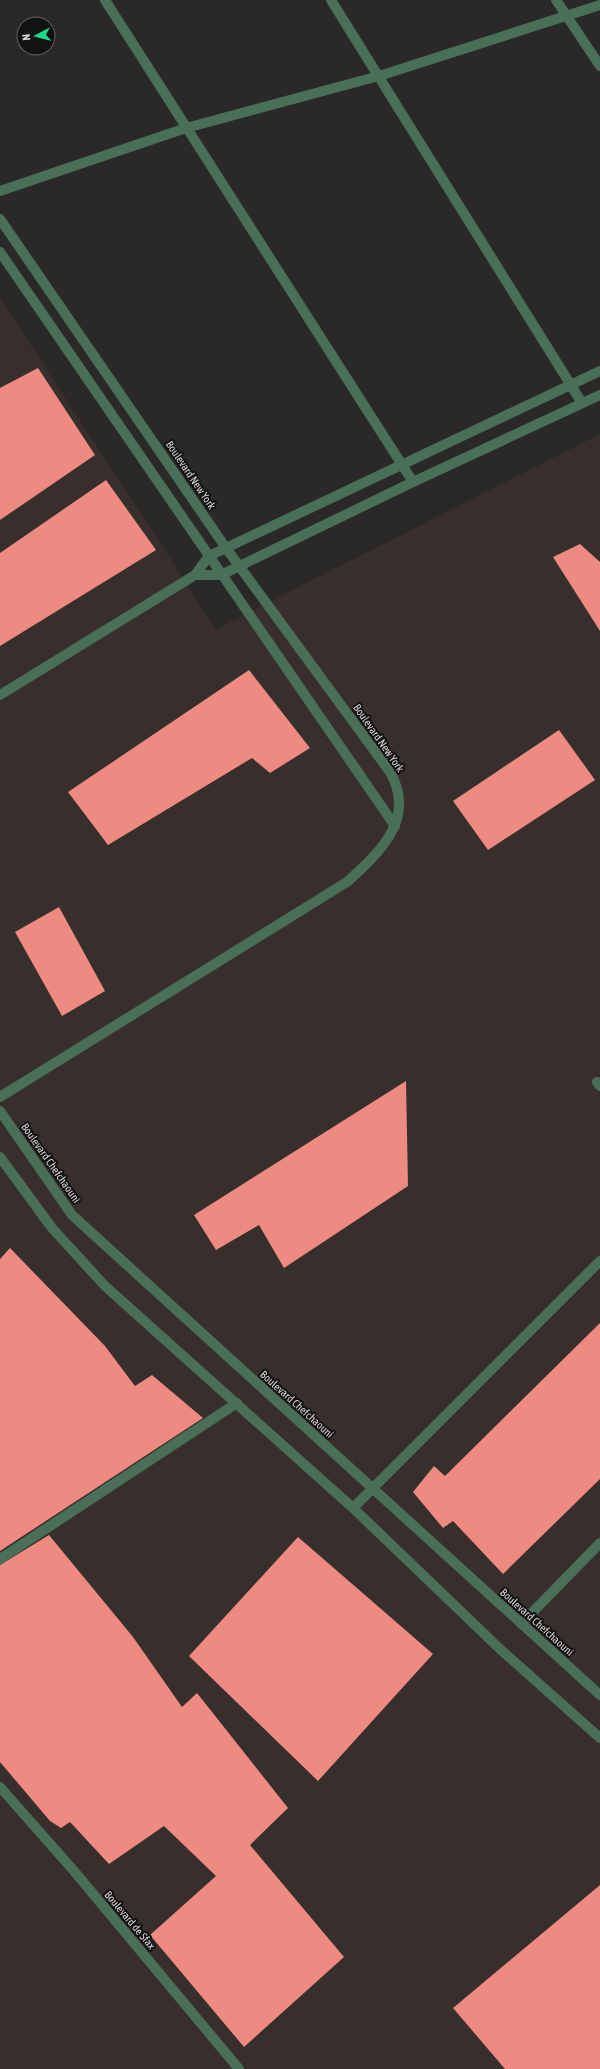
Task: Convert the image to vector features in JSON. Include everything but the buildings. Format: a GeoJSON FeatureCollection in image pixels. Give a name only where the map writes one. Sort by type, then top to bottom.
{"type":"FeatureCollection","features":[{"type":"Feature","properties":{"kind":"street"},"geometry":{"type":"LineString","coordinates":[[105,0],[413,482]]}},
{"type":"Feature","properties":{"kind":"street"},"geometry":{"type":"LineString","coordinates":[[331,0],[582,403]]}},
{"type":"Feature","properties":{"kind":"street"},"geometry":{"type":"LineString","coordinates":[[556,0],[600,66]]}},
{"type":"Feature","properties":{"kind":"street"},"geometry":{"type":"LineString","coordinates":[[0,191],[186,128],[379,76],[600,5]]}},
{"type":"Feature","properties":{"kind":"street","name":"Boulevard New York"},"geometry":{"type":"LineString","coordinates":[[0,219],[226,548],[390,772],[396,783],[399,794],[399,811],[395,826]]}},
{"type":"Feature","properties":{"kind":"street"},"geometry":{"type":"LineString","coordinates":[[0,252],[395,826],[377,854],[346,882],[0,1097]]}},
{"type":"Feature","properties":{"kind":"street"},"geometry":{"type":"LineString","coordinates":[[0,696],[196,574],[209,556],[402,463],[600,371]]}},
{"type":"Feature","properties":{"kind":"street"},"geometry":{"type":"LineString","coordinates":[[196,574],[221,575],[413,482],[600,395]]}},
{"type":"Feature","properties":{"kind":"street","name":"Boulevard Chefchaouni"},"geometry":{"type":"LineString","coordinates":[[0,1111],[72,1215],[600,1695]]}},
{"type":"Feature","properties":{"kind":"street"},"geometry":{"type":"LineString","coordinates":[[0,1157],[52,1228],[105,1286],[353,1508],[500,1649],[600,1738]]}},
{"type":"Feature","properties":{"kind":"street"},"geometry":{"type":"LineString","coordinates":[[353,1508],[372,1487],[600,1261]]}},
{"type":"Feature","properties":{"kind":"street"},"geometry":{"type":"LineString","coordinates":[[0,1559],[236,1402]]}},
{"type":"Feature","properties":{"kind":"street"},"geometry":{"type":"LineString","coordinates":[[521,1624],[600,1543]]}},
{"type":"Feature","properties":{"kind":"street","name":"Boulevard de Sfax"},"geometry":{"type":"LineString","coordinates":[[0,1788],[74,1871],[239,2069]]}},
{"type":"Feature","properties":{"kind":"shaded area"},"geometry":{"type":"Polygon","coordinates":[[[0,298],[216,629],[600,434],[600,2069],[0,2069],[0,298]]]}}]}
